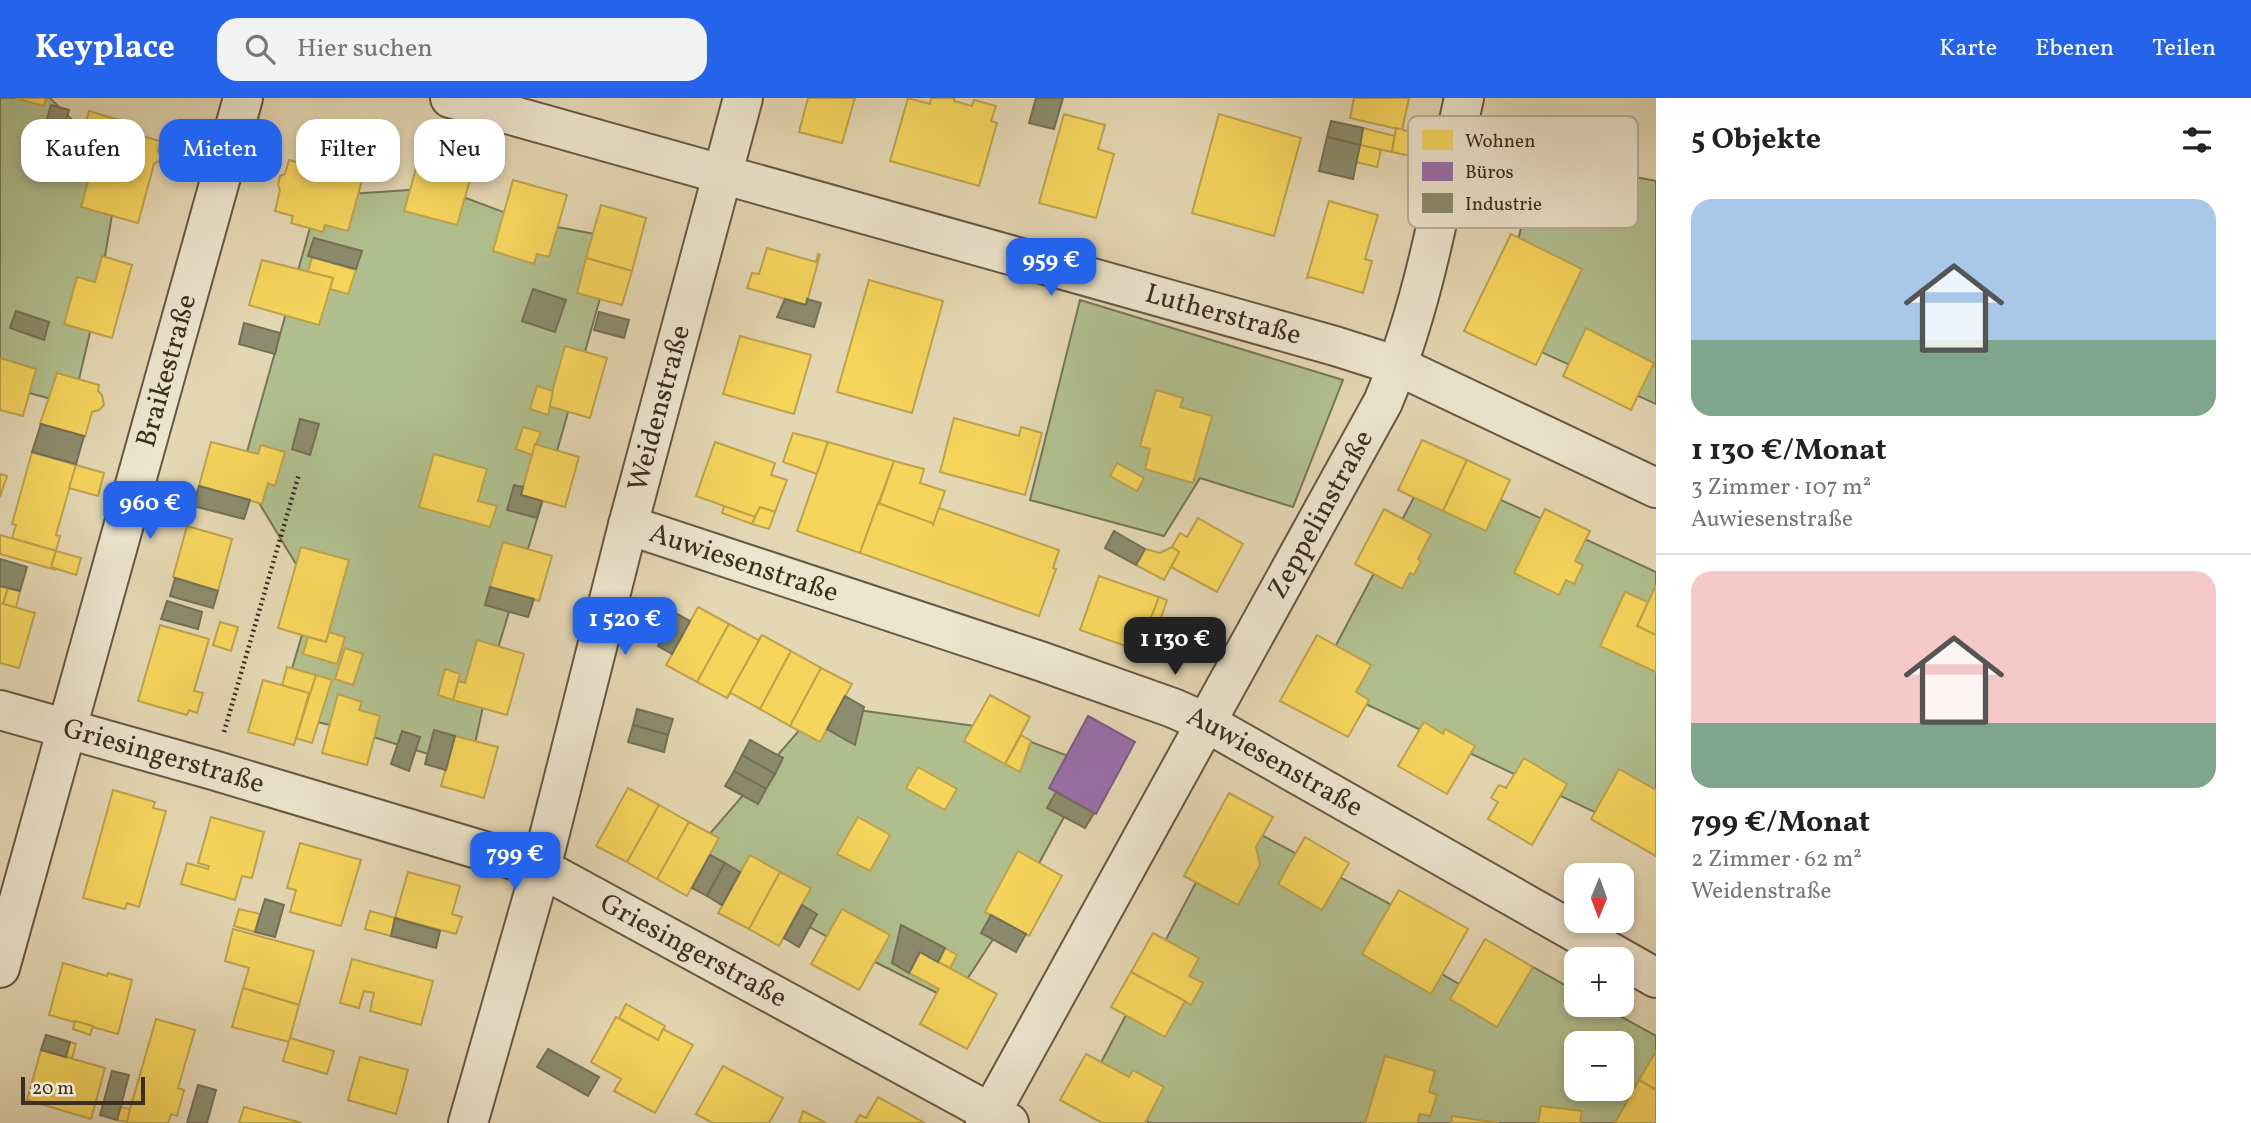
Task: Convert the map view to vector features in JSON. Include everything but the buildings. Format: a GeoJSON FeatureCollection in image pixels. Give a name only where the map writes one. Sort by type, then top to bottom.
{"type":"FeatureCollection","features":[{"type":"Feature","properties":{"kind":"street","name":"Braikestraße"},"geometry":{"type":"LineString","coordinates":[[0,968],[243,98]]}},
{"type":"Feature","properties":{"kind":"street","name":"Lutherstraße"},"geometry":{"type":"LineString","coordinates":[[450,98],[1335,346],[1398,366],[1656,488]]}},
{"type":"Feature","properties":{"kind":"street","name":"Weidenstraße"},"geometry":{"type":"LineString","coordinates":[[468,1123],[541,869],[628,525],[743,98]]}},
{"type":"Feature","properties":{"kind":"street","name":"Zeppelinstraße"},"geometry":{"type":"LineString","coordinates":[[1460,116],[1464,98]]}},
{"type":"Feature","properties":{"kind":"street","name":"Zeppelinstraße"},"geometry":{"type":"LineString","coordinates":[[995,1120],[1207,723],[1364,439],[1398,366],[1418,305],[1435,228]]}},
{"type":"Feature","properties":{"kind":"street","name":"Auwiesenstraße"},"geometry":{"type":"LineString","coordinates":[[628,525],[1040,661],[1173,708],[1207,723],[1656,978]]}},
{"type":"Feature","properties":{"kind":"street","name":"Griesingerstraße"},"geometry":{"type":"LineString","coordinates":[[0,710],[213,770],[541,869],[995,1120]]}},
{"type":"Feature","properties":{"kind":"path"},"geometry":{"type":"LineString","coordinates":[[213,770],[299,474]]}},
{"type":"Feature","properties":{"kind":"green space"},"geometry":{"type":"Polygon","coordinates":[[[0,98],[50,98],[71,119],[21,119],[21,182],[117,182],[98,298],[73,405],[0,385],[0,98]]]}},
{"type":"Feature","properties":{"kind":"green space"},"geometry":{"type":"Polygon","coordinates":[[[1638,178],[1656,181],[1656,404],[1497,332],[1521,228],[1638,228],[1638,178]]]}},
{"type":"Feature","properties":{"kind":"green space"},"geometry":{"type":"Polygon","coordinates":[[[439,188],[530,222],[617,238],[550,476],[489,678],[470,767],[351,730],[279,713],[314,594],[241,473],[319,196],[439,188]]]}},
{"type":"Feature","properties":{"kind":"green space"},"geometry":{"type":"Polygon","coordinates":[[[1080,300],[1343,380],[1293,507],[1200,478],[1164,536],[1030,500],[1080,300]]]}},
{"type":"Feature","properties":{"kind":"green space"},"geometry":{"type":"Polygon","coordinates":[[[1430,467],[1656,572],[1656,841],[1317,681],[1430,467]]]}},
{"type":"Feature","properties":{"kind":"green space"},"geometry":{"type":"Polygon","coordinates":[[[821,705],[997,729],[1092,765],[1023,893],[953,1001],[851,950],[688,859],[821,705]]]}},
{"type":"Feature","properties":{"kind":"green space"},"geometry":{"type":"Polygon","coordinates":[[[1230,818],[1401,910],[1419,961],[1487,1000],[1533,967],[1564,985],[1564,1017],[1622,1017],[1656,1036],[1656,1091],[1650,1123],[1150,1123],[1087,1089],[1230,818]]]}}]}
